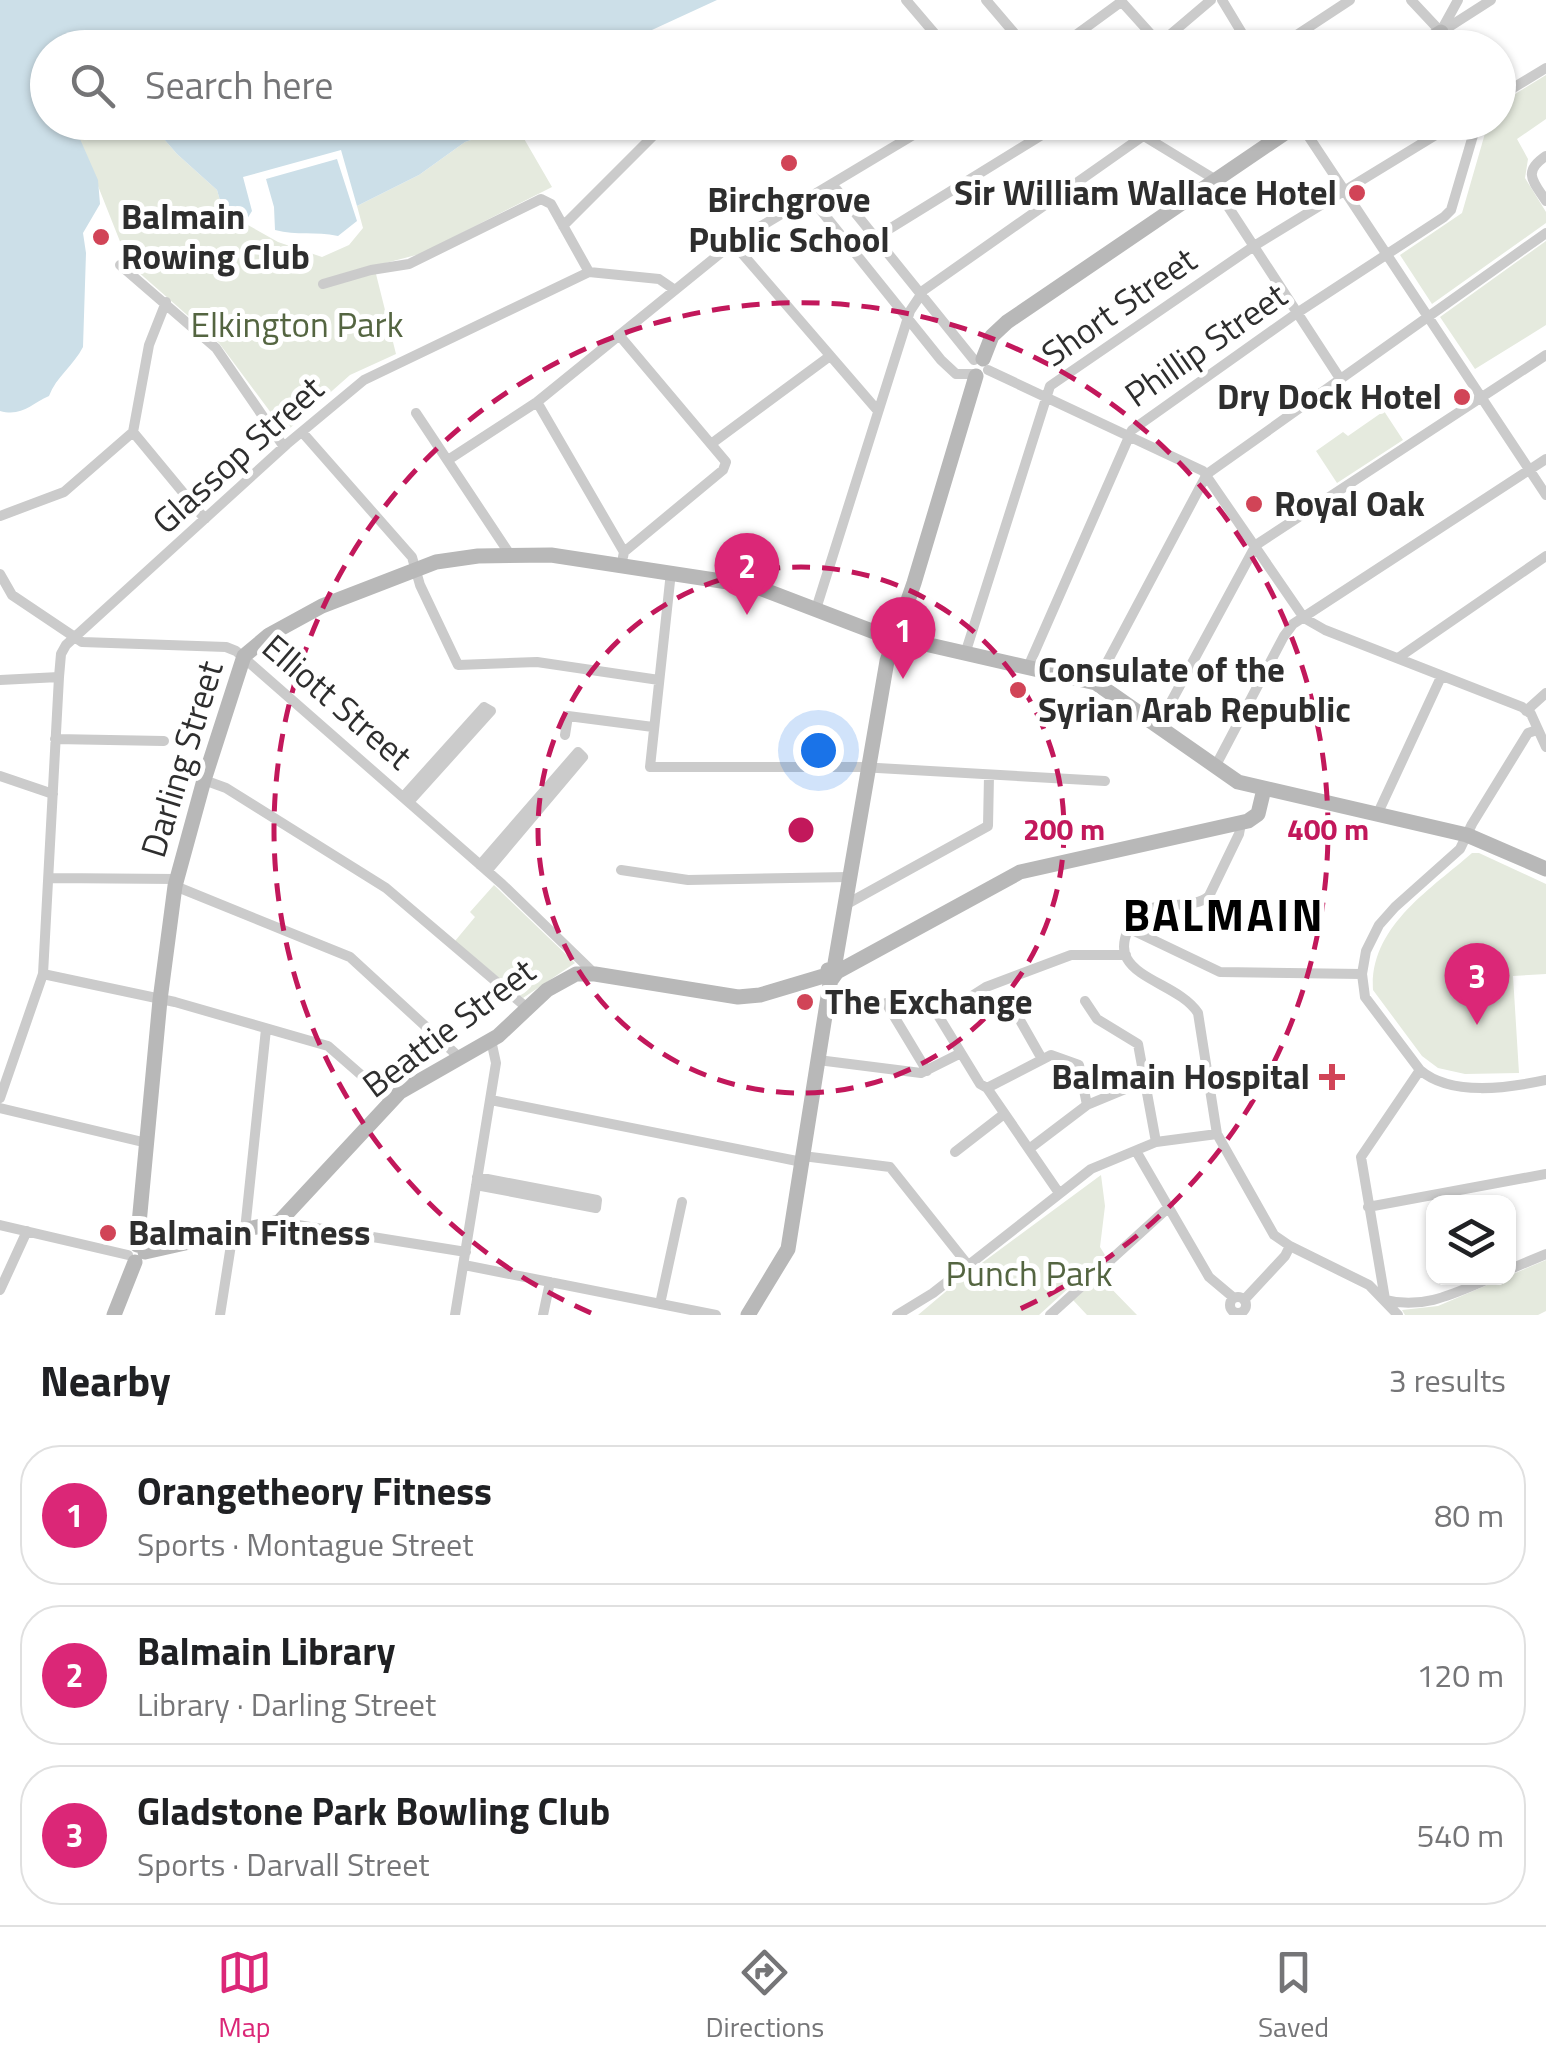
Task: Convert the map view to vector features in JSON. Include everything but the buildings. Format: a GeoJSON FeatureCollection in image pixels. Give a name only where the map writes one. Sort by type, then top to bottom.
{"type":"FeatureCollection","features":[{"type":"Feature","properties":{"kind":"street"},"geometry":{"type":"LineString","coordinates":[[906,0],[931,30]]}},
{"type":"Feature","properties":{"kind":"street"},"geometry":{"type":"LineString","coordinates":[[986,0],[1012,30]]}},
{"type":"Feature","properties":{"kind":"street"},"geometry":{"type":"LineString","coordinates":[[1176,30],[1211,0]]}},
{"type":"Feature","properties":{"kind":"street"},"geometry":{"type":"LineString","coordinates":[[1222,0],[1240,30]]}},
{"type":"Feature","properties":{"kind":"street"},"geometry":{"type":"LineString","coordinates":[[1304,30],[1350,0]]}},
{"type":"Feature","properties":{"kind":"street"},"geometry":{"type":"LineString","coordinates":[[1410,0],[1432,30]]}},
{"type":"Feature","properties":{"kind":"street"},"geometry":{"type":"LineString","coordinates":[[1448,30],[1491,0]]}},
{"type":"Feature","properties":{"kind":"street"},"geometry":{"type":"LineString","coordinates":[[1082,30],[1120,1],[1145,30]]}},
{"type":"Feature","properties":{"kind":"street"},"geometry":{"type":"LineString","coordinates":[[1443,30],[1456,4]]}},
{"type":"Feature","properties":{"kind":"street"},"geometry":{"type":"LineString","coordinates":[[1456,4],[1462,18]]}},
{"type":"Feature","properties":{"kind":"street"},"geometry":{"type":"LineString","coordinates":[[1516,87],[1546,68]]}},
{"type":"Feature","properties":{"kind":"street"},"geometry":{"type":"LineString","coordinates":[[563,226],[649,140]]}},
{"type":"Feature","properties":{"kind":"street"},"geometry":{"type":"LineString","coordinates":[[448,460],[536,402],[733,243],[905,140]]}},
{"type":"Feature","properties":{"kind":"street"},"geometry":{"type":"LineString","coordinates":[[852,252],[1033,140]]}},
{"type":"Feature","properties":{"kind":"street"},"geometry":{"type":"LineString","coordinates":[[816,609],[910,311],[922,295],[1137,140]]}},
{"type":"Feature","properties":{"kind":"street"},"geometry":{"type":"LineString","coordinates":[[1149,140],[1214,181],[1341,380]]}},
{"type":"Feature","properties":{"kind":"street"},"geometry":{"type":"LineString","coordinates":[[1311,140],[1546,495]]}},
{"type":"Feature","properties":{"kind":"street","name":"Short Street"},"geometry":{"type":"LineString","coordinates":[[966,654],[1050,386],[1254,246],[1428,140]]}},
{"type":"Feature","properties":{"kind":"street","name":"Phillip Street"},"geometry":{"type":"LineString","coordinates":[[1028,667],[1128,436],[1137,425],[1451,210],[1472,140]]}},
{"type":"Feature","properties":{"kind":"street"},"geometry":{"type":"LineString","coordinates":[[748,1315],[788,1249],[887,661],[992,336],[1272,141]]}},
{"type":"Feature","properties":{"kind":"street"},"geometry":{"type":"LineString","coordinates":[[1546,156],[1531,172],[1546,201]]}},
{"type":"Feature","properties":{"kind":"street"},"geometry":{"type":"LineString","coordinates":[[832,184],[979,368],[1207,474],[1304,618],[1318,627],[1514,703],[1531,714],[1546,747]]}},
{"type":"Feature","properties":{"kind":"street"},"geometry":{"type":"LineString","coordinates":[[810,198],[956,374],[979,368]]}},
{"type":"Feature","properties":{"kind":"street"},"geometry":{"type":"LineString","coordinates":[[322,284],[403,266],[545,200],[589,272],[659,279],[675,290]]}},
{"type":"Feature","properties":{"kind":"street"},"geometry":{"type":"LineString","coordinates":[[1096,682],[1207,474],[1546,233]]}},
{"type":"Feature","properties":{"kind":"street"},"geometry":{"type":"LineString","coordinates":[[733,243],[878,410]]}},
{"type":"Feature","properties":{"kind":"street"},"geometry":{"type":"LineString","coordinates":[[120,265],[216,348],[284,447]]}},
{"type":"Feature","properties":{"kind":"street","name":"Glassop Street"},"geometry":{"type":"LineString","coordinates":[[74,637],[364,380],[589,272]]}},
{"type":"Feature","properties":{"kind":"street"},"geometry":{"type":"LineString","coordinates":[[0,516],[56,496],[133,432],[148,344],[166,302]]}},
{"type":"Feature","properties":{"kind":"street"},"geometry":{"type":"LineString","coordinates":[[536,402],[623,559],[722,470],[726,462],[619,335]]}},
{"type":"Feature","properties":{"kind":"street"},"geometry":{"type":"LineString","coordinates":[[1158,726],[1256,545],[1546,355]]}},
{"type":"Feature","properties":{"kind":"street"},"geometry":{"type":"LineString","coordinates":[[711,444],[830,356]]}},
{"type":"Feature","properties":{"kind":"street"},"geometry":{"type":"LineString","coordinates":[[416,413],[511,556]]}},
{"type":"Feature","properties":{"kind":"street"},"geometry":{"type":"LineString","coordinates":[[133,432],[205,519]]}},
{"type":"Feature","properties":{"kind":"street"},"geometry":{"type":"LineString","coordinates":[[302,432],[412,557],[458,664],[537,662],[658,680]]}},
{"type":"Feature","properties":{"kind":"street"},"geometry":{"type":"LineString","coordinates":[[1215,767],[1293,624],[1546,459]]}},
{"type":"Feature","properties":{"kind":"street","name":"Darling Street"},"geometry":{"type":"LineString","coordinates":[[114,1315],[136,1253],[160,1000],[176,882],[244,656],[268,635],[314,610],[414,568],[452,559],[551,555],[623,559],[671,572],[754,586],[895,638],[1096,682],[1238,782],[1467,835],[1546,869]]}},
{"type":"Feature","properties":{"kind":"street"},"geometry":{"type":"LineString","coordinates":[[1398,658],[1546,556]]}},
{"type":"Feature","properties":{"kind":"street"},"geometry":{"type":"LineString","coordinates":[[671,572],[650,766],[868,768],[1106,781]]}},
{"type":"Feature","properties":{"kind":"street","name":"Elliott Street"},"geometry":{"type":"LineString","coordinates":[[0,574],[12,595],[74,637],[93,644],[226,647],[244,656],[484,868],[595,974]]}},
{"type":"Feature","properties":{"kind":"street"},"geometry":{"type":"LineString","coordinates":[[0,1098],[43,974],[58,677],[63,650],[74,637]]}},
{"type":"Feature","properties":{"kind":"street"},"geometry":{"type":"LineString","coordinates":[[0,680],[58,677]]}},
{"type":"Feature","properties":{"kind":"street"},"geometry":{"type":"LineString","coordinates":[[1377,815],[1442,677]]}},
{"type":"Feature","properties":{"kind":"street"},"geometry":{"type":"LineString","coordinates":[[1526,712],[1546,693]]}},
{"type":"Feature","properties":{"kind":"street"},"geometry":{"type":"LineString","coordinates":[[565,735],[568,716],[654,728]]}},
{"type":"Feature","properties":{"kind":"street"},"geometry":{"type":"LineString","coordinates":[[1536,730],[1528,733],[1460,850],[1408,894],[1379,925],[1366,951],[1362,987],[1367,1001],[1420,1070],[1439,1081],[1466,1086],[1546,1080]]}},
{"type":"Feature","properties":{"kind":"street"},"geometry":{"type":"LineString","coordinates":[[56,739],[164,741]]}},
{"type":"Feature","properties":{"kind":"street"},"geometry":{"type":"LineString","coordinates":[[406,799],[460,739]]}},
{"type":"Feature","properties":{"kind":"street"},"geometry":{"type":"LineString","coordinates":[[0,776],[53,794]]}},
{"type":"Feature","properties":{"kind":"street"},"geometry":{"type":"LineString","coordinates":[[844,905],[988,826],[989,776]]}},
{"type":"Feature","properties":{"kind":"street"},"geometry":{"type":"LineString","coordinates":[[204,780],[226,788],[386,888],[526,1007]]}},
{"type":"Feature","properties":{"kind":"street"},"geometry":{"type":"LineString","coordinates":[[484,868],[557,782]]}},
{"type":"Feature","properties":{"kind":"street"},"geometry":{"type":"LineString","coordinates":[[1264,789],[1258,814],[1241,823],[1206,900],[1194,904],[1164,903],[1136,915],[1124,938],[1126,955],[1139,974],[1190,1003],[1198,1013],[1218,1134],[1274,1235],[1369,1285],[1398,1315]]}},
{"type":"Feature","properties":{"kind":"street","name":"Beattie Street"},"geometry":{"type":"LineString","coordinates":[[279,1222],[406,1089],[491,1040],[539,994],[571,976],[595,974],[738,997],[760,995],[832,974],[1020,872],[1241,823]]}},
{"type":"Feature","properties":{"kind":"street"},"geometry":{"type":"LineString","coordinates":[[622,870],[688,880],[849,876]]}},
{"type":"Feature","properties":{"kind":"street"},"geometry":{"type":"LineString","coordinates":[[49,878],[176,882],[350,958],[460,1058]]}},
{"type":"Feature","properties":{"kind":"street"},"geometry":{"type":"LineString","coordinates":[[1128,928],[1220,972],[1362,974]]}},
{"type":"Feature","properties":{"kind":"street"},"geometry":{"type":"LineString","coordinates":[[1059,1193],[987,1088],[980,1084],[939,1017],[986,987],[1070,955],[1126,955]]}},
{"type":"Feature","properties":{"kind":"street"},"geometry":{"type":"LineString","coordinates":[[43,974],[160,1000],[328,1046],[391,1102]]}},
{"type":"Feature","properties":{"kind":"street"},"geometry":{"type":"LineString","coordinates":[[1085,1001],[1097,1018],[1138,1044],[1156,1142]]}},
{"type":"Feature","properties":{"kind":"street"},"geometry":{"type":"LineString","coordinates":[[886,1003],[927,1072]]}},
{"type":"Feature","properties":{"kind":"street"},"geometry":{"type":"LineString","coordinates":[[1021,1022],[1046,1057],[1079,1065],[1087,1105]]}},
{"type":"Feature","properties":{"kind":"street"},"geometry":{"type":"LineString","coordinates":[[220,1315],[239,1231],[266,1029]]}},
{"type":"Feature","properties":{"kind":"street"},"geometry":{"type":"LineString","coordinates":[[455,1315],[496,1058],[491,1040]]}},
{"type":"Feature","properties":{"kind":"street"},"geometry":{"type":"LineString","coordinates":[[818,1060],[914,1073],[927,1072],[961,1053]]}},
{"type":"Feature","properties":{"kind":"street"},"geometry":{"type":"LineString","coordinates":[[987,1088],[1046,1057]]}},
{"type":"Feature","properties":{"kind":"street"},"geometry":{"type":"LineString","coordinates":[[1385,1300],[1361,1157],[1420,1070]]}},
{"type":"Feature","properties":{"kind":"street"},"geometry":{"type":"LineString","coordinates":[[1029,1149],[1087,1105],[1145,1082]]}},
{"type":"Feature","properties":{"kind":"street"},"geometry":{"type":"LineString","coordinates":[[490,1100],[803,1159],[890,1167],[968,1265]]}},
{"type":"Feature","properties":{"kind":"street"},"geometry":{"type":"LineString","coordinates":[[0,1108],[147,1143]]}},
{"type":"Feature","properties":{"kind":"street"},"geometry":{"type":"LineString","coordinates":[[955,1152],[1004,1114]]}},
{"type":"Feature","properties":{"kind":"street"},"geometry":{"type":"LineString","coordinates":[[905,1313],[1090,1169],[1156,1142],[1218,1134]]}},
{"type":"Feature","properties":{"kind":"street"},"geometry":{"type":"LineString","coordinates":[[1136,1151],[1215,1284],[1238,1308],[1286,1256],[1290,1246]]}},
{"type":"Feature","properties":{"kind":"street"},"geometry":{"type":"LineString","coordinates":[[1368,1207],[1546,1174]]}},
{"type":"Feature","properties":{"kind":"street"},"geometry":{"type":"LineString","coordinates":[[477,1181],[540,1194]]}},
{"type":"Feature","properties":{"kind":"street"},"geometry":{"type":"LineString","coordinates":[[660,1304],[682,1202]]}},
{"type":"Feature","properties":{"kind":"street"},"geometry":{"type":"LineString","coordinates":[[1050,1315],[1169,1206]]}},
{"type":"Feature","properties":{"kind":"street"},"geometry":{"type":"LineString","coordinates":[[0,1225],[136,1253],[279,1222],[466,1252]]}},
{"type":"Feature","properties":{"kind":"street"},"geometry":{"type":"LineString","coordinates":[[0,1290],[27,1232]]}},
{"type":"Feature","properties":{"kind":"street"},"geometry":{"type":"LineString","coordinates":[[1516,1267],[1546,1254]]}},
{"type":"Feature","properties":{"kind":"street"},"geometry":{"type":"LineString","coordinates":[[464,1266],[716,1315]]}},
{"type":"Feature","properties":{"kind":"street"},"geometry":{"type":"LineString","coordinates":[[543,1315],[550,1282]]}},
{"type":"Feature","properties":{"kind":"street"},"geometry":{"type":"LineString","coordinates":[[1385,1300],[1400,1304],[1438,1300],[1474,1285]]}},
{"type":"Feature","properties":{"kind":"green space"},"geometry":{"type":"Polygon","coordinates":[[[1546,75],[1546,119],[1517,139],[1528,159],[1525,178],[1546,212],[1546,223],[1432,304],[1400,255],[1462,213],[1483,140],[1516,140],[1516,94],[1546,75]]]}},
{"type":"Feature","properties":{"kind":"green space","name":"Elkington Park"},"geometry":{"type":"Polygon","coordinates":[[[80,140],[165,140],[217,190],[223,211],[278,242],[322,257],[349,245],[363,228],[357,206],[419,175],[471,140],[525,140],[552,187],[420,254],[374,266],[396,354],[350,375],[289,429],[283,429],[219,343],[136,270],[125,267],[121,244],[80,140]]]}},
{"type":"Feature","properties":{"kind":"green space"},"geometry":{"type":"Polygon","coordinates":[[[1546,241],[1546,325],[1475,369],[1440,317],[1546,241]]]}},
{"type":"Feature","properties":{"kind":"green space"},"geometry":{"type":"Polygon","coordinates":[[[1384,411],[1403,440],[1337,483],[1316,451],[1343,432],[1348,436],[1384,411]]]}},
{"type":"Feature","properties":{"kind":"green space"},"geometry":{"type":"Polygon","coordinates":[[[1472,853],[1546,884],[1546,974],[1513,976],[1519,1073],[1465,1074],[1438,1068],[1422,1056],[1373,990],[1374,968],[1392,928],[1472,853]]]}},
{"type":"Feature","properties":{"kind":"green space"},"geometry":{"type":"Polygon","coordinates":[[[494,885],[575,963],[523,998],[455,941],[475,917],[470,912],[494,885]]]}},
{"type":"Feature","properties":{"kind":"green space","name":"Punch Park"},"geometry":{"type":"Polygon","coordinates":[[[1101,1175],[1105,1206],[1100,1247],[1105,1255],[1039,1315],[918,1315],[963,1277],[1101,1175]]]}},
{"type":"Feature","properties":{"kind":"green space"},"geometry":{"type":"Polygon","coordinates":[[[1546,1260],[1546,1311],[1538,1315],[1405,1315],[1402,1310],[1438,1306],[1487,1285],[1516,1285],[1516,1273],[1546,1260]]]}},
{"type":"Feature","properties":{"kind":"green space"},"geometry":{"type":"Polygon","coordinates":[[[1100,1277],[1137,1315],[1087,1315],[1073,1300],[1100,1277]]]}},
{"type":"Feature","properties":{"kind":"shaded area"},"geometry":{"type":"Polygon","coordinates":[[[0,0],[717,0],[652,30],[30,30],[30,140],[80,140],[98,180],[100,204],[83,233],[83,347],[49,396],[20,411],[0,411],[0,0]]]}},
{"type":"Feature","properties":{"kind":"shaded area"},"geometry":{"type":"Polygon","coordinates":[[[165,140],[471,140],[419,175],[357,206],[341,150],[243,177],[252,211],[240,222],[223,211],[217,190],[165,140]]]}},
{"type":"Feature","properties":{"kind":"shaded area"},"geometry":{"type":"Polygon","coordinates":[[[337,159],[357,221],[338,236],[275,230],[274,207],[266,179],[337,159]]]}},
{"type":"Feature","properties":{"kind":"place","name":"Birchgrove Public School"},"geometry":{"type":"Point","coordinates":[789,163]}},
{"type":"Feature","properties":{"kind":"place","name":"Sir William Wallace Hotel"},"geometry":{"type":"Point","coordinates":[1357,193]}},
{"type":"Feature","properties":{"kind":"place","name":"Balmain Rowing Club"},"geometry":{"type":"Point","coordinates":[101,237]}},
{"type":"Feature","properties":{"kind":"place","name":"Dry Dock Hotel"},"geometry":{"type":"Point","coordinates":[1462,397]}},
{"type":"Feature","properties":{"kind":"place","name":"Royal Oak"},"geometry":{"type":"Point","coordinates":[1254,504]}},
{"type":"Feature","properties":{"kind":"place","name":"Balmain Library"},"geometry":{"type":"Point","coordinates":[747,615]}},
{"type":"Feature","properties":{"kind":"place","name":"Orangetheory Fitness"},"geometry":{"type":"Point","coordinates":[903,679]}},
{"type":"Feature","properties":{"kind":"place","name":"Consulate of the Syrian Arab Republic"},"geometry":{"type":"Point","coordinates":[1018,690]}},
{"type":"Feature","properties":{"kind":"place","name":"The Exchange"},"geometry":{"type":"Point","coordinates":[805,1002]}},
{"type":"Feature","properties":{"kind":"place","name":"Gladstone Park Bowling Club"},"geometry":{"type":"Point","coordinates":[1477,1025]}},
{"type":"Feature","properties":{"kind":"place","name":"Balmain Hospital"},"geometry":{"type":"Point","coordinates":[1332,1077]}},
{"type":"Feature","properties":{"kind":"place","name":"Balmain Fitness"},"geometry":{"type":"Point","coordinates":[108,1233]}},
{"type":"Feature","properties":{"kind":"district","name":"BALMAIN"},"geometry":{"type":"Point","coordinates":[1224,915]}}]}
